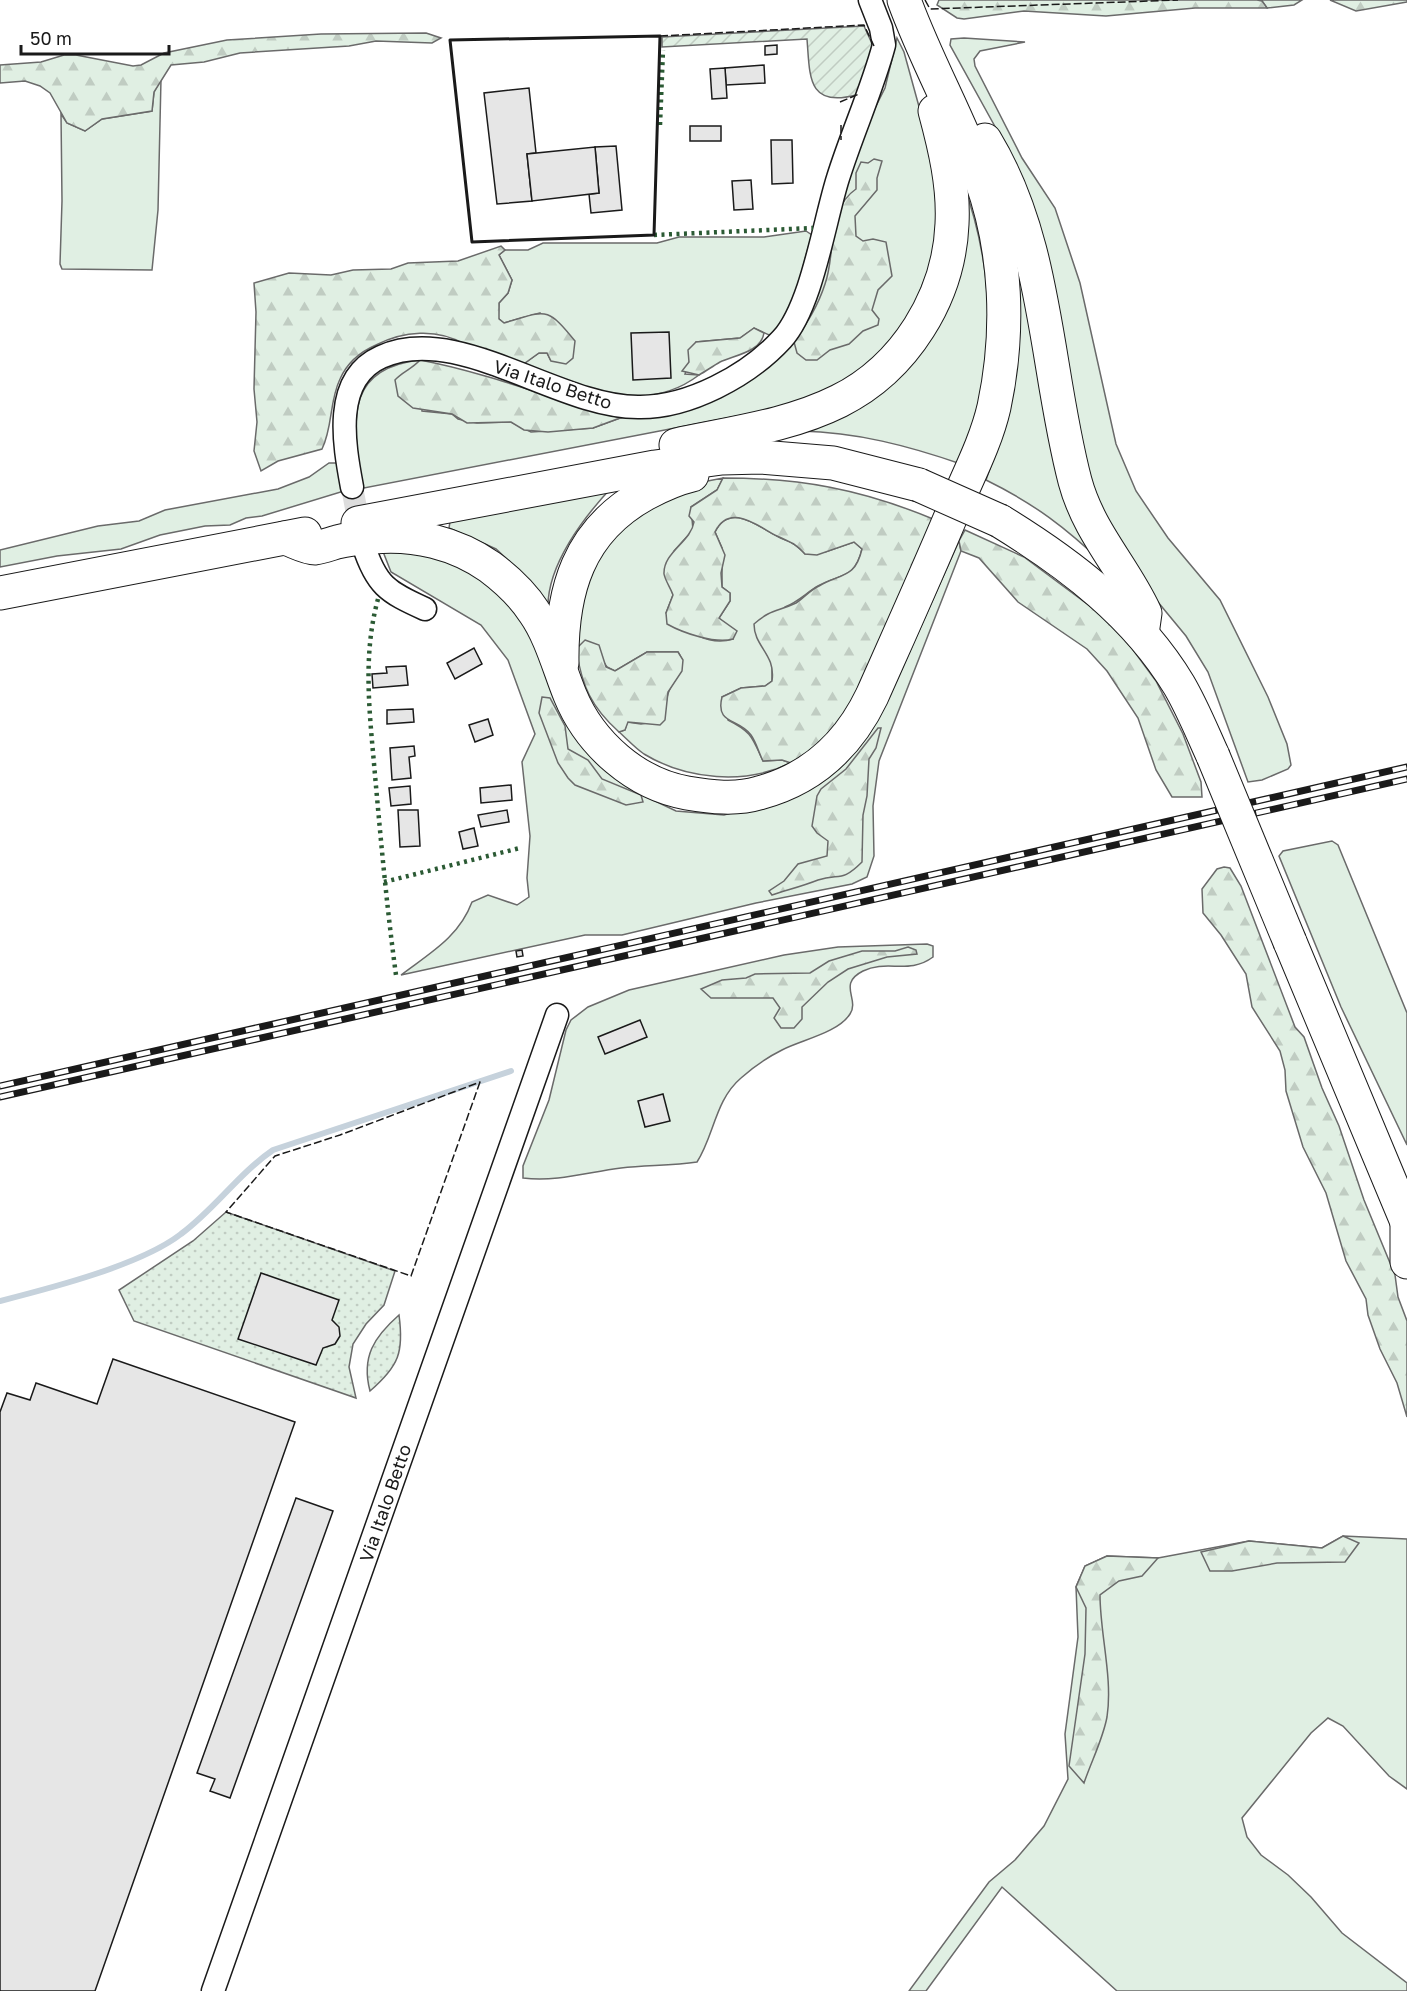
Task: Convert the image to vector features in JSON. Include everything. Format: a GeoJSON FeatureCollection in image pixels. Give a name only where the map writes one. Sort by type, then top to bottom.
{"type":"FeatureCollection","features":[{"type":"Feature","properties":{"kind":"highway"},"geometry":{"type":"LineString","coordinates":[[285,538],[315,548],[376,537],[414,537],[440,542],[470,554],[512,586],[535,612],[563,674],[571,698],[587,727],[607,752],[640,776],[671,790],[708,796],[754,795],[789,783],[826,759],[864,712],[977,457],[993,410],[1002,363],[1004,302],[994,225],[981,179],[921,48],[904,0]]}},
{"type":"Feature","properties":{"kind":"highway"},"geometry":{"type":"LineString","coordinates":[[904,0],[934,42],[974,121],[997,160],[1020,215],[1036,270],[1061,417],[1076,483],[1094,531],[1145,613],[1142,633]]}},
{"type":"Feature","properties":{"kind":"highway"},"geometry":{"type":"LineString","coordinates":[[599,477],[627,456],[772,425],[840,401],[880,372],[910,343],[926,317],[941,284],[951,244],[952,222],[944,144],[921,48]]}},
{"type":"Feature","properties":{"kind":"highway"},"geometry":{"type":"LineString","coordinates":[[0,593],[599,477],[722,458],[761,457],[833,463],[919,485],[1000,521],[1041,546],[1103,594],[1142,633],[1179,685],[1214,756],[1407,1222],[1407,1262]]}},
{"type":"Feature","properties":{"kind":"highway"},"geometry":{"type":"LineString","coordinates":[[563,674],[564,624],[572,576],[583,552],[606,520],[627,504],[662,484],[689,476],[726,471],[805,471],[833,463]]}},
{"type":"Feature","properties":{"kind":"street","name":"Via Italo Betto"},"geometry":{"type":"LineString","coordinates":[[351,487],[344,423],[348,396],[356,377],[372,361],[395,350],[421,348],[458,352],[588,399],[636,408],[659,406],[687,398],[735,377],[782,339],[800,312],[838,177],[884,45],[881,28],[870,0]]}},
{"type":"Feature","properties":{"kind":"street"},"geometry":{"type":"LineString","coordinates":[[363,544],[372,573],[400,597],[425,609]]}},
{"type":"Feature","properties":{"kind":"street","name":"Via Italo Betto"},"geometry":{"type":"LineString","coordinates":[[213,1991],[557,1015]]}},
{"type":"Feature","properties":{"kind":"green space"},"geometry":{"type":"Polygon","coordinates":[[[939,0],[1257,0],[1262,1],[1267,8],[1195,8],[1106,16],[1024,11],[964,19],[957,18],[937,5],[939,0]]]}},
{"type":"Feature","properties":{"kind":"green space"},"geometry":{"type":"Polygon","coordinates":[[[1257,0],[1302,0],[1294,5],[1267,8],[1262,1],[1257,0]]]}},
{"type":"Feature","properties":{"kind":"green space"},"geometry":{"type":"Polygon","coordinates":[[[1330,0],[1407,0],[1407,2],[1356,11],[1330,0]]]}},
{"type":"Feature","properties":{"kind":"green space"},"geometry":{"type":"Polygon","coordinates":[[[864,26],[874,48],[856,95],[840,98],[828,97],[814,86],[809,65],[807,39],[662,47],[662,37],[864,26]]]}},
{"type":"Feature","properties":{"kind":"green space"},"geometry":{"type":"Polygon","coordinates":[[[426,33],[441,38],[432,43],[376,41],[349,46],[240,53],[204,62],[171,65],[154,92],[152,111],[102,119],[85,131],[67,123],[50,93],[40,86],[25,81],[0,83],[0,65],[41,62],[64,55],[76,55],[133,66],[141,65],[164,53],[227,40],[321,34],[426,33]]]}},
{"type":"Feature","properties":{"kind":"green space"},"geometry":{"type":"Polygon","coordinates":[[[897,38],[904,52],[940,183],[943,222],[915,314],[870,364],[835,386],[801,401],[758,412],[364,488],[361,485],[356,421],[359,403],[365,388],[377,375],[395,365],[420,360],[422,411],[452,414],[458,419],[477,423],[511,422],[531,432],[593,428],[620,418],[657,416],[760,371],[783,354],[807,316],[845,187],[869,120],[885,88],[897,38]]]}},
{"type":"Feature","properties":{"kind":"green space"},"geometry":{"type":"Polygon","coordinates":[[[951,39],[1025,42],[980,51],[974,59],[975,66],[1022,158],[1055,208],[1080,283],[1116,444],[1136,491],[1168,538],[1220,600],[1268,697],[1287,744],[1291,765],[1288,769],[1262,780],[1248,782],[1208,672],[1186,636],[1148,590],[1093,503],[998,132],[950,45],[951,39]]]}},
{"type":"Feature","properties":{"kind":"green space"},"geometry":{"type":"Polygon","coordinates":[[[161,79],[158,210],[152,270],[62,269],[60,264],[61,114],[67,123],[85,131],[102,119],[152,111],[154,92],[161,79]]]}},
{"type":"Feature","properties":{"kind":"green space"},"geometry":{"type":"Polygon","coordinates":[[[874,159],[882,161],[877,178],[877,190],[855,216],[856,236],[863,241],[873,239],[886,242],[892,276],[878,290],[872,310],[879,319],[878,325],[863,331],[849,344],[830,350],[817,360],[806,360],[797,353],[794,342],[812,314],[825,284],[833,233],[840,208],[856,189],[856,173],[861,162],[868,163],[874,159]]]}},
{"type":"Feature","properties":{"kind":"green space"},"geometry":{"type":"Polygon","coordinates":[[[963,183],[971,206],[982,255],[988,305],[988,330],[982,390],[961,464],[882,441],[842,434],[801,431],[880,391],[963,183]]]}},
{"type":"Feature","properties":{"kind":"green space"},"geometry":{"type":"Polygon","coordinates":[[[1005,212],[1105,565],[1077,539],[1049,518],[1020,498],[986,480],[1007,410],[1019,333],[1018,276],[1005,212]]]}},
{"type":"Feature","properties":{"kind":"green space"},"geometry":{"type":"Polygon","coordinates":[[[806,231],[812,235],[790,310],[780,329],[769,335],[754,328],[740,338],[696,342],[685,374],[699,375],[679,387],[659,394],[619,395],[536,373],[525,363],[539,353],[547,353],[551,361],[540,313],[504,323],[498,318],[499,303],[508,293],[512,280],[499,255],[505,250],[528,250],[543,243],[657,243],[679,237],[764,237],[806,231]]]}},
{"type":"Feature","properties":{"kind":"green space"},"geometry":{"type":"Polygon","coordinates":[[[501,246],[505,250],[499,255],[512,280],[508,293],[499,303],[499,319],[504,323],[537,314],[551,316],[575,341],[573,358],[566,364],[551,361],[547,353],[539,353],[525,363],[506,360],[481,354],[443,335],[420,333],[386,340],[359,355],[343,373],[334,397],[328,432],[322,449],[278,461],[261,471],[254,451],[257,422],[254,389],[256,312],[254,283],[289,273],[331,275],[353,270],[391,269],[408,263],[458,261],[501,246]]]}},
{"type":"Feature","properties":{"kind":"green space"},"geometry":{"type":"Polygon","coordinates":[[[754,328],[764,333],[758,345],[753,349],[720,362],[699,375],[682,371],[689,362],[688,350],[696,342],[740,338],[754,328]]]}},
{"type":"Feature","properties":{"kind":"green space"},"geometry":{"type":"Polygon","coordinates":[[[420,360],[495,379],[620,418],[593,428],[548,432],[524,430],[511,422],[467,423],[452,414],[413,408],[398,396],[395,380],[420,360]]]}},
{"type":"Feature","properties":{"kind":"green space"},"geometry":{"type":"Polygon","coordinates":[[[329,463],[337,463],[344,491],[262,516],[246,518],[230,525],[205,526],[160,535],[121,549],[57,556],[0,567],[0,550],[98,526],[139,521],[165,510],[278,489],[309,477],[329,463]]]}},
{"type":"Feature","properties":{"kind":"green space"},"geometry":{"type":"Polygon","coordinates":[[[723,478],[717,490],[691,507],[693,530],[674,551],[666,567],[673,595],[666,613],[697,635],[714,641],[733,639],[719,618],[730,601],[730,593],[722,587],[722,548],[715,532],[721,523],[729,518],[745,519],[754,523],[792,543],[805,554],[825,552],[854,542],[862,549],[851,571],[818,586],[785,607],[766,651],[772,662],[772,681],[765,686],[741,688],[722,697],[728,720],[750,736],[763,761],[782,760],[791,763],[755,775],[736,777],[697,774],[661,763],[641,752],[619,732],[625,730],[627,722],[641,724],[664,720],[668,694],[682,668],[678,652],[647,652],[615,671],[607,667],[603,661],[576,649],[576,612],[609,532],[677,487],[723,478]]]}},
{"type":"Feature","properties":{"kind":"green space"},"geometry":{"type":"Polygon","coordinates":[[[723,478],[778,480],[830,487],[881,500],[933,519],[857,695],[830,738],[791,763],[782,760],[763,761],[751,735],[725,717],[721,706],[722,697],[741,688],[765,686],[772,681],[771,664],[757,639],[754,624],[770,613],[796,603],[827,582],[846,574],[855,566],[862,549],[854,542],[817,555],[805,554],[792,543],[754,523],[745,519],[729,518],[721,523],[715,532],[725,555],[721,573],[722,587],[730,593],[730,601],[719,618],[737,631],[733,639],[708,639],[667,624],[666,613],[673,595],[664,574],[665,566],[672,553],[692,529],[694,522],[689,516],[691,507],[717,490],[723,478]]]}},
{"type":"Feature","properties":{"kind":"green space"},"geometry":{"type":"Polygon","coordinates":[[[612,487],[579,527],[560,559],[549,592],[548,608],[523,574],[496,549],[449,528],[450,522],[612,487]]]}},
{"type":"Feature","properties":{"kind":"green space"},"geometry":{"type":"Polygon","coordinates":[[[965,530],[1024,557],[1114,624],[1156,681],[1183,734],[1201,782],[1202,797],[1172,797],[1156,770],[1138,718],[1107,671],[1087,649],[1018,602],[979,558],[961,551],[959,541],[965,530]]]}},
{"type":"Feature","properties":{"kind":"green space"},"geometry":{"type":"Polygon","coordinates":[[[959,541],[961,551],[879,761],[873,806],[874,856],[867,877],[852,884],[756,903],[622,935],[585,935],[401,975],[451,935],[460,925],[472,902],[488,895],[517,905],[529,897],[527,878],[530,836],[522,762],[535,734],[508,660],[481,625],[391,572],[382,549],[447,554],[498,591],[525,617],[608,769],[653,800],[676,811],[724,815],[792,796],[896,682],[959,541]]]}},
{"type":"Feature","properties":{"kind":"green space"},"geometry":{"type":"Polygon","coordinates":[[[585,640],[599,645],[606,667],[615,671],[647,652],[678,652],[683,660],[682,671],[668,692],[665,720],[660,725],[628,722],[625,730],[619,732],[601,714],[589,695],[578,662],[576,649],[585,640]]]}},
{"type":"Feature","properties":{"kind":"green space"},"geometry":{"type":"Polygon","coordinates":[[[542,697],[550,698],[565,726],[568,749],[588,760],[602,779],[641,795],[643,802],[626,805],[575,785],[568,778],[558,763],[539,713],[542,697]]]}},
{"type":"Feature","properties":{"kind":"green space"},"geometry":{"type":"Polygon","coordinates":[[[878,728],[881,728],[876,748],[869,759],[867,796],[863,815],[862,862],[845,875],[825,878],[772,895],[769,891],[784,881],[798,864],[827,856],[828,841],[812,826],[817,796],[821,789],[846,769],[878,728]]]}},
{"type":"Feature","properties":{"kind":"green space"},"geometry":{"type":"Polygon","coordinates":[[[1332,841],[1338,845],[1407,1013],[1407,1145],[1341,1007],[1279,856],[1283,851],[1332,841]]]}},
{"type":"Feature","properties":{"kind":"green space"},"geometry":{"type":"Polygon","coordinates":[[[1230,868],[1241,886],[1295,1027],[1304,1037],[1322,1088],[1339,1126],[1364,1200],[1395,1275],[1398,1297],[1407,1321],[1407,1417],[1397,1383],[1380,1349],[1368,1315],[1366,1299],[1346,1261],[1326,1193],[1303,1147],[1286,1091],[1285,1070],[1280,1051],[1252,1007],[1246,974],[1221,935],[1203,913],[1202,889],[1217,869],[1230,868]]]}},
{"type":"Feature","properties":{"kind":"green space"},"geometry":{"type":"Polygon","coordinates":[[[927,944],[933,946],[933,957],[924,962],[907,966],[881,966],[855,976],[850,986],[852,1008],[844,1021],[828,1031],[777,1053],[741,1078],[732,1087],[720,1107],[697,1162],[621,1168],[561,1178],[523,1178],[523,1166],[549,1100],[566,1030],[571,1020],[588,1007],[629,990],[784,955],[838,947],[927,944]]]}},
{"type":"Feature","properties":{"kind":"green space"},"geometry":{"type":"Polygon","coordinates":[[[908,947],[916,950],[917,954],[887,957],[848,969],[828,982],[802,1007],[802,1019],[794,1028],[781,1028],[774,1018],[780,1008],[773,998],[711,998],[701,989],[722,980],[746,978],[755,974],[810,973],[829,961],[862,951],[895,951],[908,947]]]}},
{"type":"Feature","properties":{"kind":"green space"},"geometry":{"type":"Polygon","coordinates":[[[226,1212],[395,1271],[384,1305],[366,1324],[353,1344],[349,1367],[356,1398],[134,1321],[119,1290],[193,1241],[226,1212]]]}},
{"type":"Feature","properties":{"kind":"green space"},"geometry":{"type":"Polygon","coordinates":[[[399,1315],[401,1339],[397,1357],[387,1374],[370,1391],[367,1368],[372,1349],[383,1331],[399,1315]]]}},
{"type":"Feature","properties":{"kind":"green space"},"geometry":{"type":"Polygon","coordinates":[[[1343,1536],[1407,1539],[1407,1789],[1389,1776],[1343,1726],[1328,1718],[1311,1733],[1242,1818],[1247,1837],[1261,1855],[1288,1875],[1311,1897],[1342,1933],[1407,1983],[1407,1991],[1117,1991],[1002,1887],[926,1991],[909,1991],[989,1882],[1015,1860],[1044,1826],[1068,1779],[1065,1734],[1078,1637],[1076,1587],[1085,1566],[1107,1556],[1158,1558],[1249,1541],[1322,1548],[1343,1536]]]}},
{"type":"Feature","properties":{"kind":"green space"},"geometry":{"type":"Polygon","coordinates":[[[1343,1536],[1359,1543],[1345,1562],[1277,1563],[1232,1571],[1210,1571],[1201,1552],[1249,1541],[1322,1548],[1343,1536]]]}},
{"type":"Feature","properties":{"kind":"green space"},"geometry":{"type":"Polygon","coordinates":[[[1107,1556],[1158,1558],[1142,1576],[1119,1581],[1100,1595],[1108,1687],[1107,1717],[1103,1734],[1084,1783],[1069,1766],[1085,1654],[1086,1608],[1076,1587],[1085,1566],[1107,1556]]]}},
{"type":"Feature","properties":{"kind":"building"},"geometry":{"type":"Polygon","coordinates":[[[777,45],[777,54],[765,55],[765,46],[777,45]]]}},
{"type":"Feature","properties":{"kind":"building"},"geometry":{"type":"Polygon","coordinates":[[[764,65],[765,83],[726,85],[725,68],[764,65]]]}},
{"type":"Feature","properties":{"kind":"building"},"geometry":{"type":"Polygon","coordinates":[[[725,68],[727,98],[712,99],[710,69],[725,68]]]}},
{"type":"Feature","properties":{"kind":"building"},"geometry":{"type":"Polygon","coordinates":[[[529,88],[536,153],[527,154],[532,201],[497,204],[484,93],[529,88]]]}},
{"type":"Feature","properties":{"kind":"building"},"geometry":{"type":"Polygon","coordinates":[[[690,126],[721,126],[721,141],[690,141],[690,126]]]}},
{"type":"Feature","properties":{"kind":"building"},"geometry":{"type":"Polygon","coordinates":[[[771,140],[792,140],[793,183],[772,184],[771,140]]]}},
{"type":"Feature","properties":{"kind":"building"},"geometry":{"type":"Polygon","coordinates":[[[616,146],[622,210],[591,213],[589,194],[599,193],[595,147],[616,146]]]}},
{"type":"Feature","properties":{"kind":"building"},"geometry":{"type":"Polygon","coordinates":[[[595,147],[599,193],[532,201],[527,154],[595,147]]]}},
{"type":"Feature","properties":{"kind":"building"},"geometry":{"type":"Polygon","coordinates":[[[751,180],[753,209],[734,210],[732,181],[751,180]]]}},
{"type":"Feature","properties":{"kind":"building"},"geometry":{"type":"Polygon","coordinates":[[[669,332],[671,378],[633,380],[631,333],[669,332]]]}},
{"type":"Feature","properties":{"kind":"building"},"geometry":{"type":"Polygon","coordinates":[[[474,648],[482,664],[455,679],[447,663],[474,648]]]}},
{"type":"Feature","properties":{"kind":"building"},"geometry":{"type":"Polygon","coordinates":[[[406,666],[408,685],[373,688],[372,674],[387,673],[386,667],[406,666]]]}},
{"type":"Feature","properties":{"kind":"building"},"geometry":{"type":"Polygon","coordinates":[[[413,709],[414,722],[387,724],[387,710],[413,709]]]}},
{"type":"Feature","properties":{"kind":"building"},"geometry":{"type":"Polygon","coordinates":[[[488,719],[493,735],[475,742],[469,725],[488,719]]]}},
{"type":"Feature","properties":{"kind":"building"},"geometry":{"type":"Polygon","coordinates":[[[414,746],[415,756],[409,757],[411,778],[392,780],[390,748],[414,746]]]}},
{"type":"Feature","properties":{"kind":"building"},"geometry":{"type":"Polygon","coordinates":[[[511,785],[512,800],[481,803],[480,788],[511,785]]]}},
{"type":"Feature","properties":{"kind":"building"},"geometry":{"type":"Polygon","coordinates":[[[410,786],[411,804],[391,806],[389,788],[410,786]]]}},
{"type":"Feature","properties":{"kind":"building"},"geometry":{"type":"Polygon","coordinates":[[[398,810],[418,810],[420,846],[400,847],[398,810]]]}},
{"type":"Feature","properties":{"kind":"building"},"geometry":{"type":"Polygon","coordinates":[[[507,810],[509,822],[481,827],[478,815],[507,810]]]}},
{"type":"Feature","properties":{"kind":"building"},"geometry":{"type":"Polygon","coordinates":[[[474,828],[478,846],[463,849],[459,832],[474,828]]]}},
{"type":"Feature","properties":{"kind":"building"},"geometry":{"type":"Polygon","coordinates":[[[522,950],[523,956],[517,957],[516,951],[522,950]]]}},
{"type":"Feature","properties":{"kind":"building"},"geometry":{"type":"Polygon","coordinates":[[[640,1020],[647,1037],[605,1054],[598,1037],[640,1020]]]}},
{"type":"Feature","properties":{"kind":"building"},"geometry":{"type":"Polygon","coordinates":[[[663,1094],[670,1121],[645,1127],[638,1101],[663,1094]]]}},
{"type":"Feature","properties":{"kind":"building"},"geometry":{"type":"Polygon","coordinates":[[[261,1273],[339,1300],[332,1320],[339,1327],[340,1336],[335,1344],[323,1348],[316,1365],[238,1339],[261,1273]]]}},
{"type":"Feature","properties":{"kind":"building"},"geometry":{"type":"Polygon","coordinates":[[[113,1359],[295,1422],[95,1991],[0,1991],[0,1412],[7,1393],[30,1400],[36,1383],[97,1404],[113,1359]]]}},
{"type":"Feature","properties":{"kind":"building"},"geometry":{"type":"Polygon","coordinates":[[[296,1498],[333,1511],[230,1798],[210,1791],[215,1779],[197,1773],[296,1498]]]}},
{"type":"Feature","properties":{"kind":"waterway"},"geometry":{"type":"LineString","coordinates":[[0,1301],[95,1274],[143,1256],[164,1245],[205,1214],[260,1159],[273,1150],[511,1071]]}},
{"type":"Feature","properties":{"kind":"tunnel"},"geometry":{"type":"LineString","coordinates":[[352,487],[361,535]]}},
{"type":"Feature","properties":{"kind":"railway"},"geometry":{"type":"LineString","coordinates":[[0,1086],[1407,767]]}},
{"type":"Feature","properties":{"kind":"railway"},"geometry":{"type":"LineString","coordinates":[[0,1097],[1407,779]]}},
{"type":"Feature","properties":{"kind":"hedge"},"geometry":{"type":"LineString","coordinates":[[660,125],[663,50]]}},
{"type":"Feature","properties":{"kind":"hedge"},"geometry":{"type":"LineString","coordinates":[[654,235],[813,228]]}},
{"type":"Feature","properties":{"kind":"hedge"},"geometry":{"type":"LineString","coordinates":[[378,599],[370,643],[370,709],[384,875],[396,975]]}},
{"type":"Feature","properties":{"kind":"hedge"},"geometry":{"type":"LineString","coordinates":[[384,882],[520,848]]}},
{"type":"Feature","properties":{"kind":"fence"},"geometry":{"type":"LineString","coordinates":[[925,0],[930,9],[1178,0]]}},
{"type":"Feature","properties":{"kind":"fence"},"geometry":{"type":"LineString","coordinates":[[660,36],[864,25],[874,46]]}},
{"type":"Feature","properties":{"kind":"fence"},"geometry":{"type":"LineString","coordinates":[[840,102],[859,94]]}},
{"type":"Feature","properties":{"kind":"fence"},"geometry":{"type":"LineString","coordinates":[[841,125],[841,140]]}},
{"type":"Feature","properties":{"kind":"fence"},"geometry":{"type":"LineString","coordinates":[[480,1082],[411,1276],[226,1212],[275,1156],[340,1135],[480,1082]]}},
{"type":"Feature","properties":{"kind":"wall"},"geometry":{"type":"LineString","coordinates":[[660,36],[654,235],[472,242],[450,40],[660,36]]}}]}
